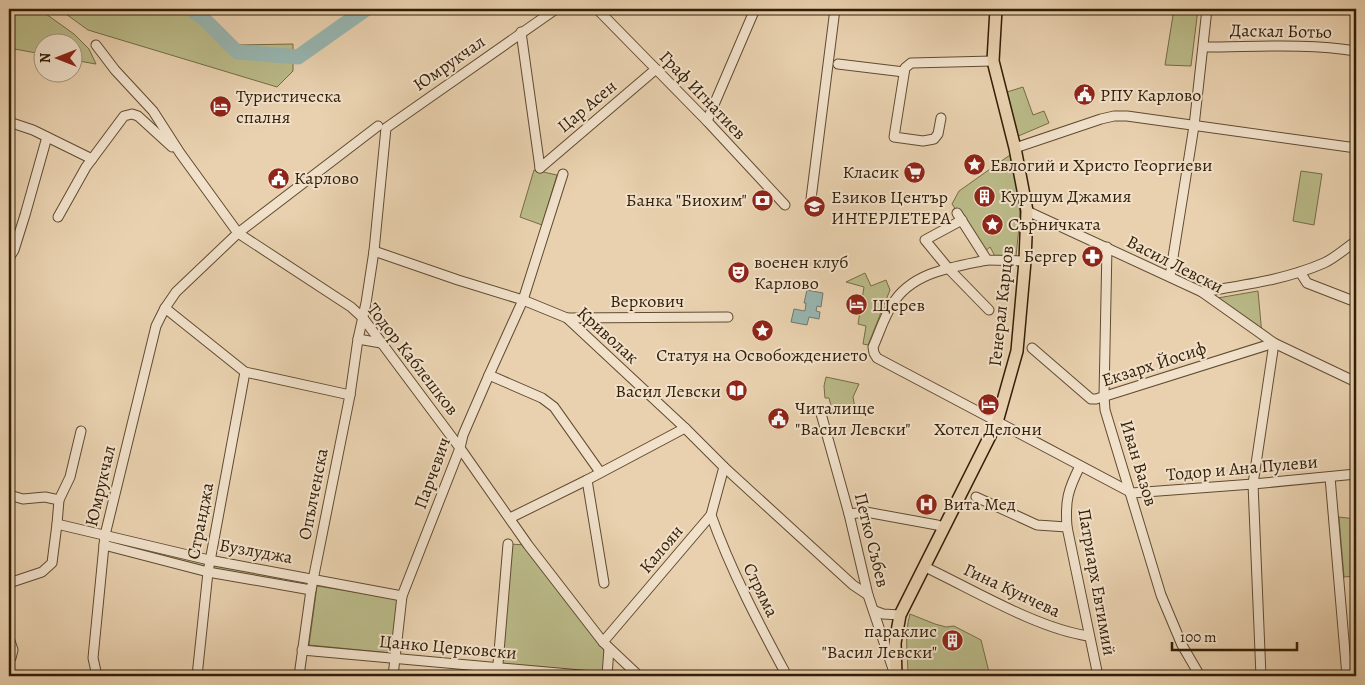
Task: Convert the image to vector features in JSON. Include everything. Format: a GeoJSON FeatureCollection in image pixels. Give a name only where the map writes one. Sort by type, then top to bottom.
{"type":"FeatureCollection","features":[{"type":"Feature","properties":{"kind":"main road","name":"Генерал Карцов"},"geometry":{"type":"LineString","coordinates":[[896,676],[895,643],[900,615],[997,422],[1017,351],[1025,261],[1027,211],[1015,148],[993,61],[996,9]]}},
{"type":"Feature","properties":{"kind":"street","name":"Юмрукчал"},"geometry":{"type":"LineString","coordinates":[[97,676],[93,658],[105,535],[156,326],[176,292],[238,233],[382,127],[556,9]]}},
{"type":"Feature","properties":{"kind":"street","name":"Граф Игнатиев"},"geometry":{"type":"LineString","coordinates":[[598,9],[707,121],[785,205]]}},
{"type":"Feature","properties":{"kind":"street"},"geometry":{"type":"LineString","coordinates":[[707,121],[755,9]]}},
{"type":"Feature","properties":{"kind":"street"},"geometry":{"type":"LineString","coordinates":[[811,199],[835,9]]}},
{"type":"Feature","properties":{"kind":"street"},"geometry":{"type":"LineString","coordinates":[[1170,276],[1194,126],[1207,9]]}},
{"type":"Feature","properties":{"kind":"street","name":"Цар Асен"},"geometry":{"type":"LineString","coordinates":[[521,32],[540,168],[656,69]]}},
{"type":"Feature","properties":{"kind":"street","name":"Тодор Каблешков"},"geometry":{"type":"LineString","coordinates":[[96,45],[115,70],[153,111],[180,153],[238,233],[351,307],[362,318],[460,448],[528,545],[606,645],[639,676]]}},
{"type":"Feature","properties":{"kind":"street","name":"Даскал Ботьо"},"geometry":{"type":"LineString","coordinates":[[1204,47],[1337,48],[1356,51]]}},
{"type":"Feature","properties":{"kind":"street"},"geometry":{"type":"LineString","coordinates":[[941,118],[938,134],[934,139],[923,141],[894,137],[904,72],[907,65],[911,63],[993,61]]}},
{"type":"Feature","properties":{"kind":"street"},"geometry":{"type":"LineString","coordinates":[[838,64],[904,72]]}},
{"type":"Feature","properties":{"kind":"street"},"geometry":{"type":"LineString","coordinates":[[58,217],[92,159],[124,116],[132,114],[138,116],[180,153]]}},
{"type":"Feature","properties":{"kind":"street"},"geometry":{"type":"LineString","coordinates":[[1015,148],[1114,116],[1127,116],[1356,148]]}},
{"type":"Feature","properties":{"kind":"street"},"geometry":{"type":"LineString","coordinates":[[9,122],[47,137],[92,159]]}},
{"type":"Feature","properties":{"kind":"street","name":"Опълченска"},"geometry":{"type":"LineString","coordinates":[[299,676],[310,590],[350,395],[374,251],[382,127]]}},
{"type":"Feature","properties":{"kind":"street"},"geometry":{"type":"LineString","coordinates":[[9,258],[14,250],[25,215],[47,137]]}},
{"type":"Feature","properties":{"kind":"street","name":"Парчевич"},"geometry":{"type":"LineString","coordinates":[[393,676],[402,596],[460,448],[463,435],[488,375],[523,300],[563,174]]}},
{"type":"Feature","properties":{"kind":"street","name":"Васил Левски"},"geometry":{"type":"LineString","coordinates":[[1027,211],[1202,292],[1274,343],[1356,382]]}},
{"type":"Feature","properties":{"kind":"street"},"geometry":{"type":"LineString","coordinates":[[986,260],[959,216],[925,240],[948,268],[989,310]]}},
{"type":"Feature","properties":{"kind":"street"},"geometry":{"type":"LineString","coordinates":[[1202,292],[1270,281],[1300,272],[1326,263],[1356,241]]}},
{"type":"Feature","properties":{"kind":"street","name":"Иван Вазов"},"geometry":{"type":"LineString","coordinates":[[1107,248],[1105,410],[1132,493],[1161,594],[1182,644],[1200,676]]}},
{"type":"Feature","properties":{"kind":"street","name":"Криволак"},"geometry":{"type":"LineString","coordinates":[[374,251],[523,300],[567,318],[724,467],[853,585],[868,595]]}},
{"type":"Feature","properties":{"kind":"street"},"geometry":{"type":"LineString","coordinates":[[1025,261],[986,260],[936,270],[904,289],[892,304],[874,347],[874,353],[877,358],[1132,493]]}},
{"type":"Feature","properties":{"kind":"street"},"geometry":{"type":"LineString","coordinates":[[1300,272],[1307,283],[1356,302]]}},
{"type":"Feature","properties":{"kind":"street"},"geometry":{"type":"LineString","coordinates":[[165,308],[245,372],[350,395]]}},
{"type":"Feature","properties":{"kind":"street","name":"Веркович"},"geometry":{"type":"LineString","coordinates":[[567,318],[728,317]]}},
{"type":"Feature","properties":{"kind":"street"},"geometry":{"type":"LineString","coordinates":[[358,339],[381,343]]}},
{"type":"Feature","properties":{"kind":"street"},"geometry":{"type":"LineString","coordinates":[[1261,676],[1253,484],[1274,343]]}},
{"type":"Feature","properties":{"kind":"street","name":"Екзарх Йосиф"},"geometry":{"type":"LineString","coordinates":[[1032,348],[1091,399],[1274,343]]}},
{"type":"Feature","properties":{"kind":"street","name":"Странджа"},"geometry":{"type":"LineString","coordinates":[[196,676],[208,572],[245,372]]}},
{"type":"Feature","properties":{"kind":"street"},"geometry":{"type":"LineString","coordinates":[[488,375],[542,398],[554,407],[600,472]]}},
{"type":"Feature","properties":{"kind":"street","name":"Петко Събев"},"geometry":{"type":"LineString","coordinates":[[820,410],[849,514],[868,595],[896,676]]}},
{"type":"Feature","properties":{"kind":"street"},"geometry":{"type":"LineString","coordinates":[[510,518],[587,480],[684,428]]}},
{"type":"Feature","properties":{"kind":"street"},"geometry":{"type":"LineString","coordinates":[[9,583],[42,572],[52,563],[60,500],[70,477],[81,431]]}},
{"type":"Feature","properties":{"kind":"street","name":"Патриарх Евтимий"},"geometry":{"type":"LineString","coordinates":[[1080,466],[1070,484],[1066,505],[1067,527],[1088,636],[1098,676]]}},
{"type":"Feature","properties":{"kind":"street","name":"Калоян"},"geometry":{"type":"LineString","coordinates":[[606,645],[711,515],[724,467]]}},
{"type":"Feature","properties":{"kind":"street","name":"Тодор и Ана Пулеви"},"geometry":{"type":"LineString","coordinates":[[1132,493],[1356,474]]}},
{"type":"Feature","properties":{"kind":"street"},"geometry":{"type":"LineString","coordinates":[[1330,477],[1347,676]]}},
{"type":"Feature","properties":{"kind":"street"},"geometry":{"type":"LineString","coordinates":[[587,480],[604,583]]}},
{"type":"Feature","properties":{"kind":"street"},"geometry":{"type":"LineString","coordinates":[[9,495],[23,499],[45,497],[60,500]]}},
{"type":"Feature","properties":{"kind":"street"},"geometry":{"type":"LineString","coordinates":[[976,497],[1037,525],[1067,527]]}},
{"type":"Feature","properties":{"kind":"street"},"geometry":{"type":"LineString","coordinates":[[849,514],[866,512],[937,525],[944,528]]}},
{"type":"Feature","properties":{"kind":"street","name":"Стряма"},"geometry":{"type":"LineString","coordinates":[[711,515],[722,546],[787,676]]}},
{"type":"Feature","properties":{"kind":"street","name":"Бузлуджа"},"geometry":{"type":"LineString","coordinates":[[57,524],[210,560],[402,596]]}},
{"type":"Feature","properties":{"kind":"street"},"geometry":{"type":"LineString","coordinates":[[497,672],[508,544]]}},
{"type":"Feature","properties":{"kind":"street","name":"Бузлуджа"},"geometry":{"type":"LineString","coordinates":[[104,545],[208,572],[310,590]]}},
{"type":"Feature","properties":{"kind":"street","name":"Гина Кунчева"},"geometry":{"type":"LineString","coordinates":[[925,567],[1017,611],[1062,630],[1088,636]]}},
{"type":"Feature","properties":{"kind":"street"},"geometry":{"type":"LineString","coordinates":[[875,611],[883,614],[900,615]]}},
{"type":"Feature","properties":{"kind":"street"},"geometry":{"type":"LineString","coordinates":[[9,638],[13,650],[11,658],[9,658]]}},
{"type":"Feature","properties":{"kind":"street"},"geometry":{"type":"LineString","coordinates":[[606,645],[607,676]]}},
{"type":"Feature","properties":{"kind":"street","name":"Цанко Церковски"},"geometry":{"type":"LineString","coordinates":[[302,650],[395,658],[497,672],[592,676]]}},
{"type":"Feature","properties":{"kind":"green space"},"geometry":{"type":"Polygon","coordinates":[[[9,9],[39,9],[71,32],[32,32],[32,52],[9,48],[9,9]]]}},
{"type":"Feature","properties":{"kind":"green space"},"geometry":{"type":"Polygon","coordinates":[[[59,9],[203,9],[237,45],[293,44],[293,71],[277,87],[88,30],[59,9]]]}},
{"type":"Feature","properties":{"kind":"green space"},"geometry":{"type":"Polygon","coordinates":[[[1174,9],[1198,9],[1191,66],[1165,65],[1174,9]]]}},
{"type":"Feature","properties":{"kind":"green space"},"geometry":{"type":"Polygon","coordinates":[[[82,42],[89,49],[96,64],[82,62],[82,42]]]}},
{"type":"Feature","properties":{"kind":"green space"},"geometry":{"type":"Polygon","coordinates":[[[1023,87],[1033,115],[1044,111],[1049,123],[1016,137],[1004,93],[1023,87]]]}},
{"type":"Feature","properties":{"kind":"green space"},"geometry":{"type":"Polygon","coordinates":[[[1010,155],[1019,197],[1020,216],[1016,257],[996,258],[990,247],[984,252],[952,204],[959,191],[1010,155]]]}},
{"type":"Feature","properties":{"kind":"green space"},"geometry":{"type":"Polygon","coordinates":[[[534,170],[557,175],[542,225],[520,217],[534,170]]]}},
{"type":"Feature","properties":{"kind":"green space"},"geometry":{"type":"Polygon","coordinates":[[[1301,171],[1322,174],[1314,225],[1293,221],[1301,171]]]}},
{"type":"Feature","properties":{"kind":"green space"},"geometry":{"type":"Polygon","coordinates":[[[865,273],[871,286],[886,280],[890,290],[868,345],[863,344],[866,326],[858,324],[864,287],[846,282],[865,273]]]}},
{"type":"Feature","properties":{"kind":"green space"},"geometry":{"type":"Polygon","coordinates":[[[1258,291],[1262,335],[1212,299],[1258,291]]]}},
{"type":"Feature","properties":{"kind":"green space"},"geometry":{"type":"Polygon","coordinates":[[[826,377],[859,384],[853,397],[855,408],[833,414],[829,398],[825,398],[824,386],[826,377]]]}},
{"type":"Feature","properties":{"kind":"green space"},"geometry":{"type":"Polygon","coordinates":[[[1339,517],[1356,519],[1356,576],[1344,577],[1339,517]]]}},
{"type":"Feature","properties":{"kind":"green space"},"geometry":{"type":"Polygon","coordinates":[[[105,535],[313,578],[311,590],[104,545],[105,535]]]}},
{"type":"Feature","properties":{"kind":"green space"},"geometry":{"type":"Polygon","coordinates":[[[508,544],[528,545],[609,648],[607,676],[497,668],[508,544]]]}},
{"type":"Feature","properties":{"kind":"green space"},"geometry":{"type":"Polygon","coordinates":[[[317,586],[398,599],[391,653],[309,645],[317,586]]]}},
{"type":"Feature","properties":{"kind":"green space"},"geometry":{"type":"Polygon","coordinates":[[[910,614],[946,627],[954,626],[981,640],[990,676],[908,676],[907,637],[910,614]]]}},
{"type":"Feature","properties":{"kind":"water"},"geometry":{"type":"Polygon","coordinates":[[[807,290],[823,293],[821,307],[817,306],[816,311],[820,312],[819,319],[809,317],[807,325],[791,322],[794,309],[805,311],[806,303],[804,303],[807,290]]]}},
{"type":"Feature","properties":{"kind":"waterway"},"geometry":{"type":"LineString","coordinates":[[191,9],[204,19],[237,52],[298,57],[366,9]]}},
{"type":"Feature","properties":{"kind":"place","name":"РПУ Карлово"},"geometry":{"type":"Point","coordinates":[1084,95]}},
{"type":"Feature","properties":{"kind":"place","name":"Туристическа спалня"},"geometry":{"type":"Point","coordinates":[220,106]}},
{"type":"Feature","properties":{"kind":"place","name":"Евлогий и Христо Георгиеви"},"geometry":{"type":"Point","coordinates":[974,165]}},
{"type":"Feature","properties":{"kind":"place","name":"Класик"},"geometry":{"type":"Point","coordinates":[915,172]}},
{"type":"Feature","properties":{"kind":"place","name":"Карлово"},"geometry":{"type":"Point","coordinates":[278,178]}},
{"type":"Feature","properties":{"kind":"place","name":"Куршум Джамия"},"geometry":{"type":"Point","coordinates":[984,196]}},
{"type":"Feature","properties":{"kind":"place","name":"Банка \"Биохим\""},"geometry":{"type":"Point","coordinates":[763,200]}},
{"type":"Feature","properties":{"kind":"place","name":"Езиков Център ИНТЕРЛЕТЕРА"},"geometry":{"type":"Point","coordinates":[815,207]}},
{"type":"Feature","properties":{"kind":"place","name":"Сърничката"},"geometry":{"type":"Point","coordinates":[992,224]}},
{"type":"Feature","properties":{"kind":"place","name":"Бергер"},"geometry":{"type":"Point","coordinates":[1093,256]}},
{"type":"Feature","properties":{"kind":"place","name":"военен клуб Карлово"},"geometry":{"type":"Point","coordinates":[738,272]}},
{"type":"Feature","properties":{"kind":"place","name":"Щерев"},"geometry":{"type":"Point","coordinates":[856,305]}},
{"type":"Feature","properties":{"kind":"place","name":"Статуя на Освобождението"},"geometry":{"type":"Point","coordinates":[762,330]}},
{"type":"Feature","properties":{"kind":"place","name":"Васил Левски"},"geometry":{"type":"Point","coordinates":[737,391]}},
{"type":"Feature","properties":{"kind":"place","name":"Хотел Делони"},"geometry":{"type":"Point","coordinates":[988,404]}},
{"type":"Feature","properties":{"kind":"place","name":"Читалище \"Васил Левски\""},"geometry":{"type":"Point","coordinates":[779,418]}},
{"type":"Feature","properties":{"kind":"place","name":"Вита Мед"},"geometry":{"type":"Point","coordinates":[927,504]}},
{"type":"Feature","properties":{"kind":"place","name":"параклис \"Васил Левски\""},"geometry":{"type":"Point","coordinates":[953,641]}}]}
